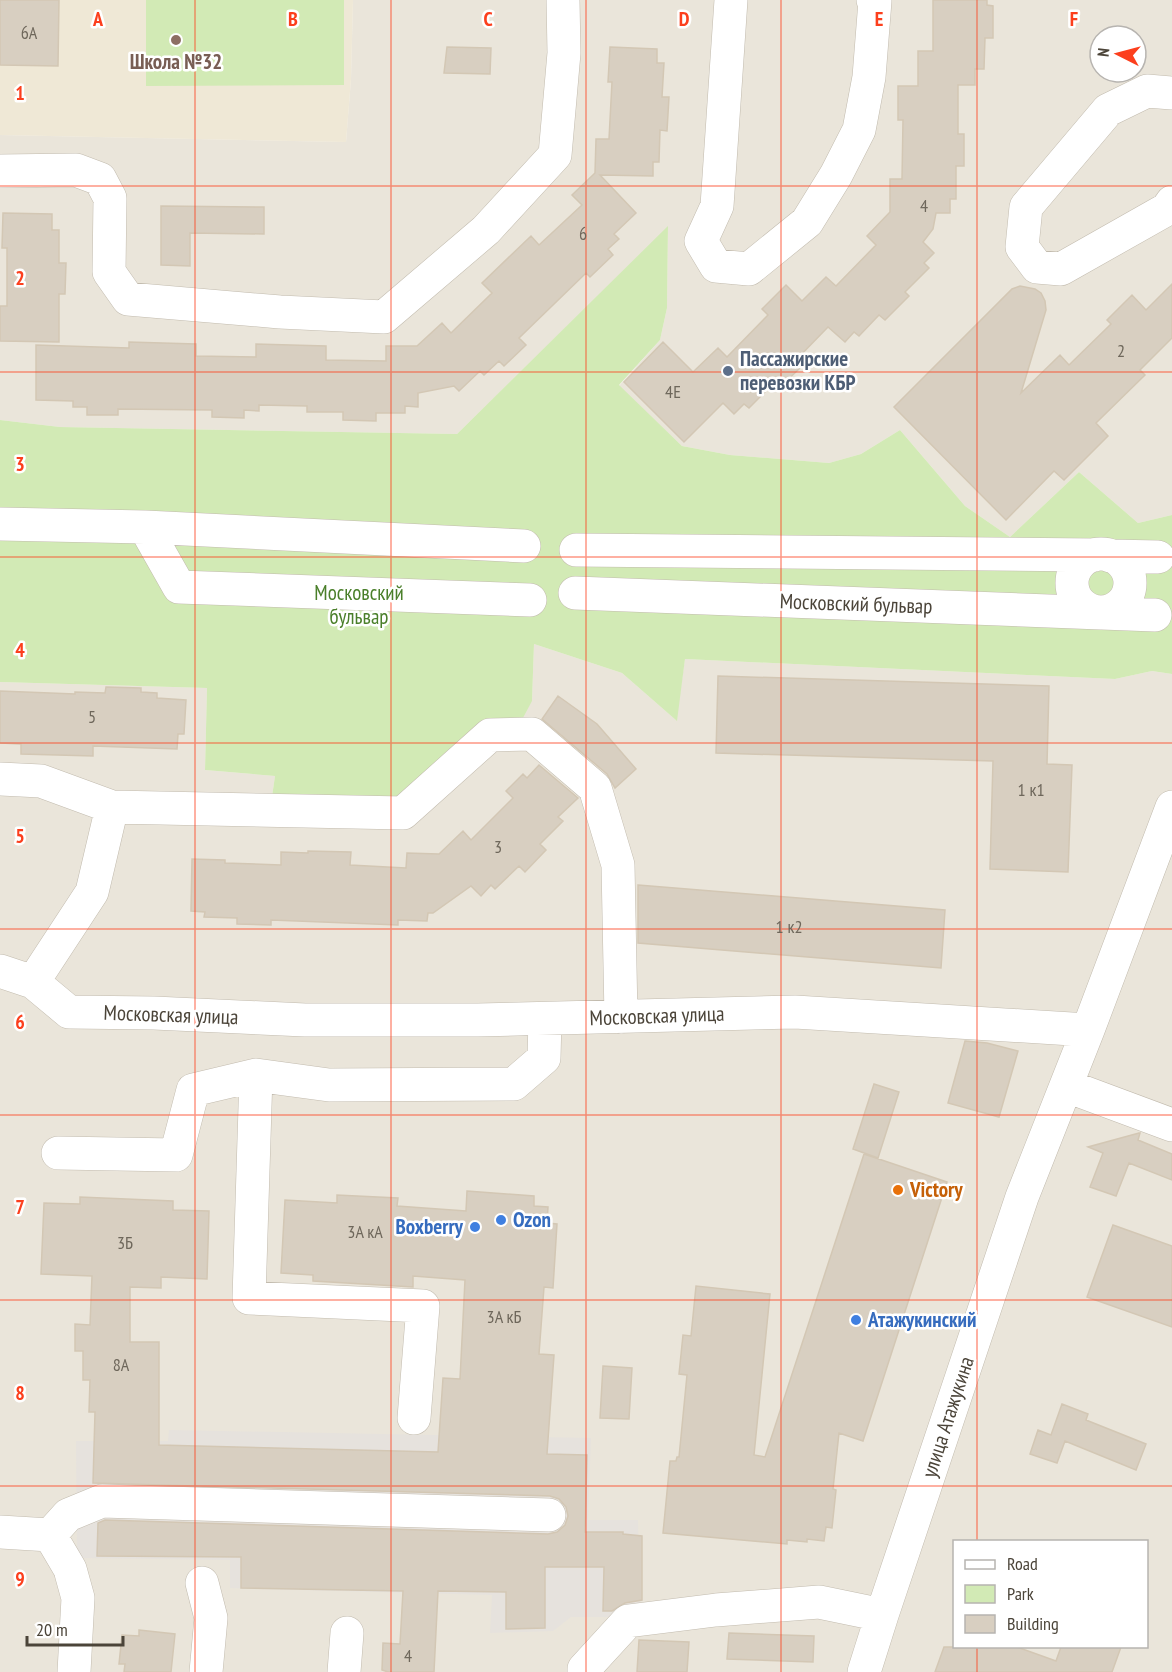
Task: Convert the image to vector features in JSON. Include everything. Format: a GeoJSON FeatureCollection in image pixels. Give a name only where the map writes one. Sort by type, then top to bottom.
{"type":"FeatureCollection","features":[{"type":"Feature","properties":{"kind":"street"},"geometry":{"type":"LineString","coordinates":[[0,171],[76,170],[100,179],[110,198],[109,272],[128,299],[280,312],[384,317],[486,230],[555,155],[564,53],[563,0]]}},
{"type":"Feature","properties":{"kind":"street"},"geometry":{"type":"LineString","coordinates":[[730,0],[717,206],[701,241],[716,266],[749,268],[807,222],[860,130],[869,77],[873,0]]}},
{"type":"Feature","properties":{"kind":"street"},"geometry":{"type":"LineString","coordinates":[[1172,93],[1147,91],[1108,110],[1026,207],[1022,246],[1037,267],[1061,269],[1167,209],[1172,202]]}},
{"type":"Feature","properties":{"kind":"street"},"geometry":{"type":"LineString","coordinates":[[0,524],[145,528],[524,546]]}},
{"type":"Feature","properties":{"kind":"street"},"geometry":{"type":"LineString","coordinates":[[145,528],[179,587],[530,600],[555,605],[574,593],[583,572],[576,549],[567,542],[556,537],[545,536],[534,539],[524,546],[517,556],[514,574],[520,591],[530,600]]}},
{"type":"Feature","properties":{"kind":"street"},"geometry":{"type":"LineString","coordinates":[[576,549],[1158,557]]}},
{"type":"Feature","properties":{"kind":"street"},"geometry":{"type":"LineString","coordinates":[[1101,613],[1080,604],[1074,594],[1072,584],[1074,572],[1081,563],[1102,555]]}},
{"type":"Feature","properties":{"kind":"street","name":"Московский бульвар"},"geometry":{"type":"LineString","coordinates":[[574,593],[1155,615]]}},
{"type":"Feature","properties":{"kind":"street"},"geometry":{"type":"LineString","coordinates":[[0,779],[41,781],[112,807],[404,813],[490,735],[532,734],[595,788],[618,866],[621,1017]]}},
{"type":"Feature","properties":{"kind":"street"},"geometry":{"type":"LineString","coordinates":[[33,982],[92,892],[112,807]]}},
{"type":"Feature","properties":{"kind":"street"},"geometry":{"type":"LineString","coordinates":[[1088,1030],[1172,807]]}},
{"type":"Feature","properties":{"kind":"street","name":"Московская улица"},"geometry":{"type":"LineString","coordinates":[[0,970],[33,982],[69,1012],[154,1013],[305,1020],[545,1019],[795,1012],[1088,1030]]}},
{"type":"Feature","properties":{"kind":"street"},"geometry":{"type":"LineString","coordinates":[[58,1153],[176,1155],[193,1090],[256,1076],[329,1085],[514,1084],[544,1058],[545,1019]]}},
{"type":"Feature","properties":{"kind":"street","name":"улица Атажукина"},"geometry":{"type":"LineString","coordinates":[[864,1672],[1022,1197],[1088,1030]]}},
{"type":"Feature","properties":{"kind":"street"},"geometry":{"type":"LineString","coordinates":[[256,1076],[249,1298],[423,1306],[414,1418]]}},
{"type":"Feature","properties":{"kind":"street"},"geometry":{"type":"LineString","coordinates":[[1066,1086],[1172,1125]]}},
{"type":"Feature","properties":{"kind":"street"},"geometry":{"type":"LineString","coordinates":[[50,1535],[68,1515],[102,1501],[549,1515]]}},
{"type":"Feature","properties":{"kind":"street"},"geometry":{"type":"LineString","coordinates":[[0,1532],[50,1535]]}},
{"type":"Feature","properties":{"kind":"street"},"geometry":{"type":"LineString","coordinates":[[50,1535],[70,1569],[78,1598],[74,1672]]}},
{"type":"Feature","properties":{"kind":"street"},"geometry":{"type":"LineString","coordinates":[[202,1583],[211,1618],[206,1672]]}},
{"type":"Feature","properties":{"kind":"street"},"geometry":{"type":"LineString","coordinates":[[584,1672],[584,1669],[628,1621],[716,1610],[819,1602],[882,1615]]}},
{"type":"Feature","properties":{"kind":"street"},"geometry":{"type":"LineString","coordinates":[[344,1672],[347,1633]]}},
{"type":"Feature","properties":{"kind":"shaded area","name":"Школа №32"},"geometry":{"type":"Polygon","coordinates":[[[0,0],[353,0],[351,79],[346,142],[0,135],[0,0]]]}},
{"type":"Feature","properties":{"kind":"shaded area"},"geometry":{"type":"Polygon","coordinates":[[[353,0],[1172,0],[1172,515],[1138,523],[1079,472],[1010,537],[965,506],[900,430],[861,454],[829,463],[730,455],[682,446],[619,386],[660,340],[667,308],[668,227],[457,434],[60,427],[0,420],[0,135],[346,142],[351,79],[353,0]]]}},
{"type":"Feature","properties":{"kind":"shaded area"},"geometry":{"type":"Polygon","coordinates":[[[534,644],[622,673],[676,720],[685,659],[1115,679],[1152,671],[1172,674],[1172,1672],[0,1672],[0,682],[207,688],[205,770],[275,776],[268,824],[532,701],[534,644]]]}},
{"type":"Feature","properties":{"kind":"shaded area"},"geometry":{"type":"Polygon","coordinates":[[[169,1430],[591,1438],[588,1520],[638,1520],[640,1617],[571,1617],[553,1631],[490,1633],[492,1595],[230,1588],[230,1560],[77,1558],[76,1441],[168,1441],[169,1430]]]}},
{"type":"Feature","properties":{"kind":"green space"},"geometry":{"type":"Polygon","coordinates":[[[146,0],[344,0],[344,85],[146,86],[146,0]]]}},
{"type":"Feature","properties":{"kind":"green space","name":"Московский бульвар"},"geometry":{"type":"Polygon","coordinates":[[[668,226],[667,308],[660,340],[619,385],[682,446],[730,455],[829,463],[861,454],[900,430],[965,506],[1010,537],[1079,472],[1138,523],[1172,515],[1172,674],[1152,671],[1115,679],[685,659],[677,721],[622,673],[534,644],[532,701],[517,729],[386,818],[268,824],[275,776],[205,770],[207,688],[0,682],[0,420],[60,427],[457,434],[668,226]]]}},
{"type":"Feature","properties":{"kind":"building"},"geometry":{"type":"Polygon","coordinates":[[[0,0],[59,0],[58,66],[0,65],[0,0]]]}},
{"type":"Feature","properties":{"kind":"building"},"geometry":{"type":"Polygon","coordinates":[[[933,0],[987,0],[987,5],[993,6],[993,38],[985,38],[984,69],[975,69],[975,85],[958,85],[958,134],[964,134],[964,166],[956,166],[956,199],[950,199],[950,213],[936,213],[933,229],[923,242],[934,253],[924,263],[929,268],[905,292],[909,296],[885,320],[879,315],[859,336],[854,332],[845,342],[828,327],[794,362],[800,368],[778,389],[773,384],[749,408],[744,404],[734,414],[723,403],[684,442],[624,382],[663,342],[693,372],[718,348],[727,357],[768,315],[762,309],[786,285],[802,301],[826,277],[836,286],[876,245],[867,236],[890,212],[890,179],[902,179],[903,120],[898,120],[898,86],[918,86],[918,51],[933,51],[933,0]]]}},
{"type":"Feature","properties":{"kind":"building"},"geometry":{"type":"Polygon","coordinates":[[[447,47],[491,48],[490,74],[444,73],[447,47]]]}},
{"type":"Feature","properties":{"kind":"building"},"geometry":{"type":"Polygon","coordinates":[[[610,47],[657,49],[657,63],[664,63],[662,97],[669,97],[667,131],[660,130],[659,162],[653,162],[653,176],[600,175],[636,213],[614,234],[619,239],[608,249],[613,255],[590,277],[586,273],[519,338],[526,345],[504,366],[499,361],[484,375],[480,371],[459,391],[454,386],[418,393],[418,407],[405,406],[405,413],[376,413],[376,421],[343,420],[343,412],[307,412],[307,406],[259,405],[259,411],[244,410],[244,418],[212,417],[212,410],[118,409],[118,415],[87,415],[87,407],[73,407],[73,401],[36,400],[36,345],[129,348],[129,342],[196,344],[196,356],[256,357],[256,344],[326,346],[326,360],[386,361],[386,346],[417,346],[442,323],[451,333],[492,293],[482,283],[531,236],[539,245],[582,205],[572,195],[595,173],[596,139],[609,139],[612,82],[608,82],[610,47]]]}},
{"type":"Feature","properties":{"kind":"building"},"geometry":{"type":"Polygon","coordinates":[[[161,206],[264,207],[264,234],[190,233],[190,266],[161,265],[161,206]]]}},
{"type":"Feature","properties":{"kind":"building"},"geometry":{"type":"Polygon","coordinates":[[[3,213],[52,214],[52,230],[59,230],[59,263],[66,263],[65,294],[59,294],[59,342],[0,341],[0,306],[7,306],[7,248],[2,248],[3,213]]]}},
{"type":"Feature","properties":{"kind":"building"},"geometry":{"type":"Polygon","coordinates":[[[1172,284],[1172,338],[1140,370],[1145,375],[1096,423],[1108,436],[1064,480],[1054,471],[1006,520],[894,407],[1012,289],[1020,286],[1035,289],[1041,293],[1046,310],[1021,393],[1060,355],[1069,365],[1111,324],[1107,320],[1132,295],[1146,310],[1172,284]]]}},
{"type":"Feature","properties":{"kind":"building"},"geometry":{"type":"Polygon","coordinates":[[[718,676],[1049,686],[1047,764],[1072,765],[1068,872],[990,869],[993,761],[716,753],[718,676]]]}},
{"type":"Feature","properties":{"kind":"building"},"geometry":{"type":"Polygon","coordinates":[[[106,687],[141,688],[141,692],[157,693],[157,698],[186,700],[184,734],[178,734],[177,749],[93,746],[93,756],[21,754],[21,744],[0,743],[0,691],[105,693],[106,687]]]}},
{"type":"Feature","properties":{"kind":"building"},"geometry":{"type":"Polygon","coordinates":[[[558,696],[597,724],[636,769],[615,788],[607,774],[542,719],[558,696]]]}},
{"type":"Feature","properties":{"kind":"building"},"geometry":{"type":"Polygon","coordinates":[[[539,765],[578,798],[558,817],[563,821],[540,844],[546,850],[525,872],[519,866],[495,889],[491,885],[481,896],[471,886],[433,913],[428,913],[427,921],[398,920],[398,925],[271,920],[271,925],[237,924],[237,918],[204,917],[205,912],[191,911],[192,859],[281,865],[281,852],[351,852],[350,865],[406,868],[407,853],[439,854],[463,831],[471,840],[513,798],[506,791],[523,774],[527,778],[539,765]]]}},
{"type":"Feature","properties":{"kind":"building"},"geometry":{"type":"Polygon","coordinates":[[[638,885],[945,910],[941,968],[638,943],[638,885]]]}},
{"type":"Feature","properties":{"kind":"building"},"geometry":{"type":"Polygon","coordinates":[[[965,1041],[987,1043],[1018,1051],[999,1117],[948,1103],[965,1041]]]}},
{"type":"Feature","properties":{"kind":"building"},"geometry":{"type":"Polygon","coordinates":[[[874,1084],[899,1092],[878,1158],[853,1149],[874,1084]]]}},
{"type":"Feature","properties":{"kind":"building"},"geometry":{"type":"Polygon","coordinates":[[[1140,1133],[1138,1140],[1172,1154],[1172,1180],[1129,1163],[1116,1196],[1090,1187],[1103,1153],[1088,1147],[1140,1133]]]}},
{"type":"Feature","properties":{"kind":"building"},"geometry":{"type":"Polygon","coordinates":[[[864,1154],[947,1182],[863,1441],[839,1433],[833,1489],[836,1490],[832,1528],[826,1527],[824,1541],[787,1540],[787,1544],[663,1533],[670,1461],[676,1461],[679,1457],[687,1375],[679,1374],[683,1335],[691,1336],[696,1286],[770,1294],[754,1455],[765,1457],[864,1154]]]}},
{"type":"Feature","properties":{"kind":"building"},"geometry":{"type":"Polygon","coordinates":[[[467,1191],[534,1196],[534,1206],[548,1207],[547,1223],[557,1224],[553,1288],[544,1287],[539,1354],[554,1355],[547,1454],[587,1455],[585,1532],[623,1532],[623,1534],[642,1536],[642,1600],[625,1603],[612,1611],[603,1611],[604,1567],[545,1567],[545,1628],[506,1629],[506,1592],[438,1591],[434,1672],[388,1672],[382,1670],[383,1643],[400,1644],[403,1591],[241,1588],[241,1557],[97,1556],[98,1523],[105,1520],[548,1534],[557,1532],[565,1525],[568,1516],[566,1507],[559,1499],[550,1496],[93,1483],[95,1412],[89,1412],[90,1380],[83,1380],[83,1351],[75,1351],[75,1324],[90,1325],[92,1276],[41,1274],[44,1203],[80,1204],[80,1197],[173,1201],[173,1210],[209,1211],[207,1279],[161,1277],[161,1288],[130,1287],[130,1342],[159,1342],[159,1445],[438,1452],[443,1378],[460,1379],[465,1280],[413,1276],[413,1287],[313,1281],[313,1275],[281,1273],[285,1200],[337,1203],[337,1195],[398,1198],[397,1206],[466,1211],[467,1191]]]}},
{"type":"Feature","properties":{"kind":"building"},"geometry":{"type":"Polygon","coordinates":[[[1113,1225],[1172,1246],[1172,1327],[1087,1297],[1113,1225]]]}},
{"type":"Feature","properties":{"kind":"building"},"geometry":{"type":"Polygon","coordinates":[[[603,1366],[632,1368],[629,1419],[600,1418],[603,1366]]]}},
{"type":"Feature","properties":{"kind":"building"},"geometry":{"type":"Polygon","coordinates":[[[1062,1404],[1088,1414],[1086,1420],[1146,1444],[1136,1470],[1065,1441],[1057,1463],[1030,1454],[1038,1430],[1051,1435],[1062,1404]]]}},
{"type":"Feature","properties":{"kind":"building"},"geometry":{"type":"Polygon","coordinates":[[[139,1630],[175,1634],[171,1672],[124,1672],[125,1664],[119,1664],[122,1635],[139,1636],[139,1630]]]}},
{"type":"Feature","properties":{"kind":"building"},"geometry":{"type":"Polygon","coordinates":[[[729,1633],[814,1636],[813,1662],[727,1659],[729,1633]]]}},
{"type":"Feature","properties":{"kind":"building"},"geometry":{"type":"Polygon","coordinates":[[[639,1640],[689,1642],[687,1672],[637,1672],[639,1640]]]}},
{"type":"Feature","properties":{"kind":"building"},"geometry":{"type":"Polygon","coordinates":[[[944,1647],[1020,1648],[1056,1661],[1061,1648],[1121,1648],[1112,1672],[935,1672],[944,1647]]]}},
{"type":"Feature","properties":{"kind":"place","name":"Школа №32"},"geometry":{"type":"Point","coordinates":[176,40]}},
{"type":"Feature","properties":{"kind":"place","name":"Пассажирские перевозки КБР"},"geometry":{"type":"Point","coordinates":[728,371]}},
{"type":"Feature","properties":{"kind":"place","name":"Victory"},"geometry":{"type":"Point","coordinates":[898,1190]}},
{"type":"Feature","properties":{"kind":"place","name":"Ozon"},"geometry":{"type":"Point","coordinates":[501,1220]}},
{"type":"Feature","properties":{"kind":"place","name":"Boxberry"},"geometry":{"type":"Point","coordinates":[475,1227]}},
{"type":"Feature","properties":{"kind":"place","name":"Атажукинский"},"geometry":{"type":"Point","coordinates":[856,1320]}}]}
